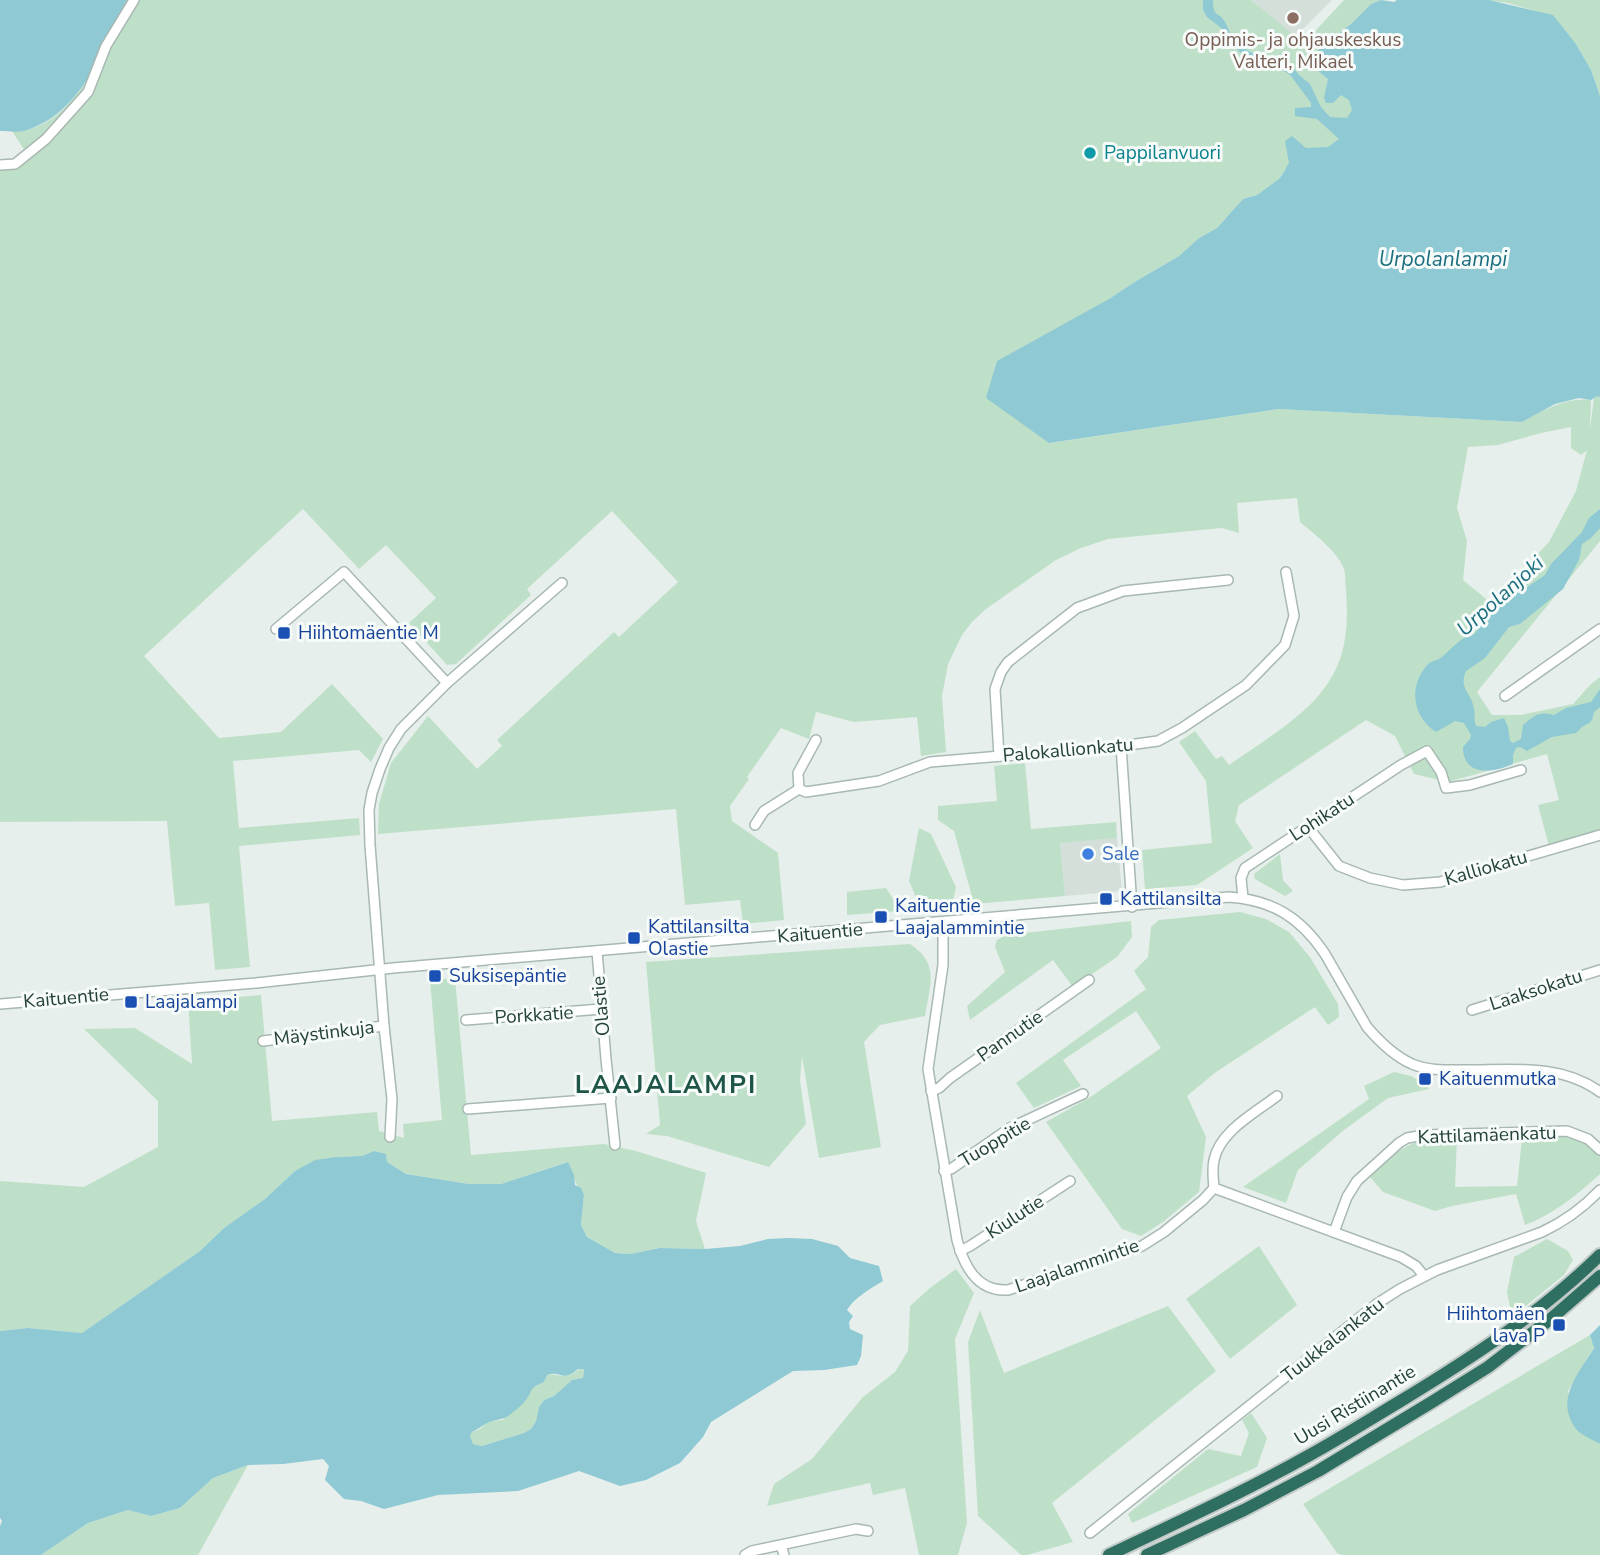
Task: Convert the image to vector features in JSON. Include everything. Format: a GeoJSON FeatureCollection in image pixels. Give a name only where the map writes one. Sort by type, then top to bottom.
{"type":"FeatureCollection","features":[{"type":"Feature","properties":{"kind":"highway","name":"Uusi Ristiinantie"},"geometry":{"type":"LineString","coordinates":[[1109,1555],[1308,1456],[1422,1388],[1476,1354],[1542,1306],[1600,1255]]}},
{"type":"Feature","properties":{"kind":"highway","name":"Uusi Ristiinantie"},"geometry":{"type":"LineString","coordinates":[[1147,1555],[1244,1510],[1318,1471],[1432,1402],[1499,1358],[1553,1317],[1600,1276]]}},
{"type":"Feature","properties":{"kind":"street"},"geometry":{"type":"LineString","coordinates":[[0,165],[15,164],[46,139],[88,92],[106,46],[134,0]]}},
{"type":"Feature","properties":{"kind":"street"},"geometry":{"type":"LineString","coordinates":[[276,629],[344,572],[447,683]]}},
{"type":"Feature","properties":{"kind":"street","name":"Palokallionkatu"},"geometry":{"type":"LineString","coordinates":[[800,789],[806,792],[879,781],[930,762],[1158,741],[1246,685],[1285,645],[1294,616],[1286,572]]}},
{"type":"Feature","properties":{"kind":"street"},"geometry":{"type":"LineString","coordinates":[[999,756],[995,689],[1001,672],[1009,662],[1077,608],[1123,591],[1228,580]]}},
{"type":"Feature","properties":{"kind":"street"},"geometry":{"type":"LineString","coordinates":[[390,1137],[392,1098],[370,845],[369,810],[372,793],[384,758],[401,729],[447,683],[562,583]]}},
{"type":"Feature","properties":{"kind":"street"},"geometry":{"type":"LineString","coordinates":[[1506,696],[1600,629]]}},
{"type":"Feature","properties":{"kind":"street"},"geometry":{"type":"LineString","coordinates":[[755,825],[764,811],[800,789],[798,773],[816,740]]}},
{"type":"Feature","properties":{"kind":"street"},"geometry":{"type":"LineString","coordinates":[[1121,746],[1132,907]]}},
{"type":"Feature","properties":{"kind":"street","name":"Lohikatu"},"geometry":{"type":"LineString","coordinates":[[1243,898],[1241,873],[1245,868],[1401,765],[1427,751],[1441,772],[1446,788],[1470,785],[1521,770]]}},
{"type":"Feature","properties":{"kind":"street","name":"Kalliokatu"},"geometry":{"type":"LineString","coordinates":[[1308,827],[1339,866],[1370,878],[1403,885],[1440,883],[1600,835]]}},
{"type":"Feature","properties":{"kind":"street","name":"Kaituentie"},"geometry":{"type":"LineString","coordinates":[[0,1004],[1229,897],[1268,904],[1289,915],[1302,926],[1325,954],[1367,1027],[1391,1050],[1413,1065],[1437,1070],[1546,1071],[1576,1078],[1600,1093]]}},
{"type":"Feature","properties":{"kind":"street","name":"Laajalammintie"},"geometry":{"type":"LineString","coordinates":[[943,922],[943,965],[928,1060],[944,1171],[960,1251],[974,1277],[984,1286],[998,1291],[1008,1290],[1142,1246],[1164,1232],[1214,1188]]}},
{"type":"Feature","properties":{"kind":"street","name":"Olastie"},"geometry":{"type":"LineString","coordinates":[[597,951],[615,1145]]}},
{"type":"Feature","properties":{"kind":"street","name":"Laaksokatu"},"geometry":{"type":"LineString","coordinates":[[1472,1010],[1600,970]]}},
{"type":"Feature","properties":{"kind":"street","name":"Pannutie"},"geometry":{"type":"LineString","coordinates":[[931,1091],[939,1088],[1088,980]]}},
{"type":"Feature","properties":{"kind":"street","name":"Porkkatie"},"geometry":{"type":"LineString","coordinates":[[466,1020],[601,1010]]}},
{"type":"Feature","properties":{"kind":"street","name":"Mäystinkuja"},"geometry":{"type":"LineString","coordinates":[[263,1041],[384,1026]]}},
{"type":"Feature","properties":{"kind":"street","name":"Tuoppitie"},"geometry":{"type":"LineString","coordinates":[[944,1171],[951,1169],[1010,1128],[1083,1094]]}},
{"type":"Feature","properties":{"kind":"street"},"geometry":{"type":"LineString","coordinates":[[1277,1096],[1221,1142],[1213,1170],[1214,1188],[1401,1257],[1416,1266],[1424,1276]]}},
{"type":"Feature","properties":{"kind":"street"},"geometry":{"type":"LineString","coordinates":[[468,1109],[611,1098]]}},
{"type":"Feature","properties":{"kind":"street","name":"Kattilamäenkatu"},"geometry":{"type":"LineString","coordinates":[[1334,1232],[1347,1198],[1357,1181],[1407,1138],[1423,1135],[1567,1131],[1588,1139],[1600,1150]]}},
{"type":"Feature","properties":{"kind":"street","name":"Kiulutie"},"geometry":{"type":"LineString","coordinates":[[960,1251],[1070,1181]]}},
{"type":"Feature","properties":{"kind":"street","name":"Tuukkalankatu"},"geometry":{"type":"LineString","coordinates":[[1090,1533],[1378,1303],[1437,1270],[1553,1227],[1600,1190]]}},
{"type":"Feature","properties":{"kind":"street"},"geometry":{"type":"LineString","coordinates":[[745,1555],[752,1551],[856,1529],[868,1531]]}},
{"type":"Feature","properties":{"kind":"street"},"geometry":{"type":"LineString","coordinates":[[781,1545],[784,1555]]}},
{"type":"Feature","properties":{"kind":"shaded area","name":"Oppimis- ja ohjauskeskus Valteri, Mikael"},"geometry":{"type":"Polygon","coordinates":[[[1251,0],[1332,0],[1295,37],[1251,0]]]}},
{"type":"Feature","properties":{"kind":"shaded area"},"geometry":{"type":"Polygon","coordinates":[[[1117,838],[1122,891],[1065,896],[1060,842],[1117,838]]]}},
{"type":"Feature","properties":{"kind":"green space"},"geometry":{"type":"Polygon","coordinates":[[[127,0],[1251,0],[1304,43],[1344,0],[1381,0],[1371,4],[1319,49],[1359,106],[1344,143],[1285,169],[1280,178],[1257,195],[1243,199],[1217,228],[1199,238],[1179,256],[1109,299],[1050,443],[1279,409],[1522,422],[1555,405],[1573,400],[1591,400],[1590,429],[1595,390],[1600,388],[1600,541],[1477,692],[1492,715],[1521,715],[1573,704],[1600,677],[1600,831],[1549,846],[1538,805],[1559,800],[1547,754],[1448,782],[1414,774],[1395,736],[1366,720],[1239,805],[1235,821],[1253,848],[1197,885],[1145,889],[1142,850],[1212,843],[1206,781],[1179,742],[1195,731],[1216,759],[1222,756],[1229,765],[1299,715],[1318,696],[1335,672],[1346,633],[1344,569],[1331,550],[1300,522],[1297,498],[1237,503],[1239,533],[1222,528],[1108,539],[1081,548],[1056,560],[986,609],[962,635],[948,664],[942,696],[946,752],[921,756],[917,717],[854,722],[816,712],[809,739],[781,728],[730,806],[732,821],[778,853],[784,920],[743,924],[740,900],[685,905],[676,809],[378,834],[379,804],[391,763],[428,716],[477,769],[502,746],[497,740],[614,632],[619,637],[678,582],[612,511],[527,589],[531,595],[456,664],[447,665],[409,623],[436,598],[386,545],[359,569],[303,509],[144,656],[219,738],[281,732],[332,684],[383,739],[371,762],[359,750],[233,761],[239,828],[359,818],[360,835],[239,846],[250,967],[215,970],[209,903],[175,906],[167,821],[0,822],[0,165],[15,164],[27,154],[12,131],[34,128],[53,118],[70,103],[97,62],[127,0]],[[1571,427],[1498,445],[1468,447],[1457,508],[1467,541],[1463,580],[1491,603],[1549,542],[1576,491],[1587,450],[1581,455],[1571,448],[1571,427]]]}},
{"type":"Feature","properties":{"kind":"green space"},"geometry":{"type":"Polygon","coordinates":[[[1484,0],[1600,0],[1600,96],[1591,70],[1576,44],[1553,16],[1508,3],[1484,0]]]}},
{"type":"Feature","properties":{"kind":"green space"},"geometry":{"type":"Polygon","coordinates":[[[1025,763],[1031,829],[1116,822],[1117,838],[1060,843],[1065,896],[974,904],[954,831],[938,820],[938,806],[997,801],[994,766],[1025,763]]]}},
{"type":"Feature","properties":{"kind":"green space"},"geometry":{"type":"Polygon","coordinates":[[[919,828],[931,834],[956,887],[952,905],[920,907],[909,881],[919,828]]]}},
{"type":"Feature","properties":{"kind":"green space"},"geometry":{"type":"Polygon","coordinates":[[[1280,854],[1283,880],[1293,891],[1285,896],[1255,879],[1254,874],[1280,854]]]}},
{"type":"Feature","properties":{"kind":"green space"},"geometry":{"type":"Polygon","coordinates":[[[886,888],[901,911],[847,915],[847,892],[886,888]]]}},
{"type":"Feature","properties":{"kind":"green space"},"geometry":{"type":"Polygon","coordinates":[[[1240,912],[1266,919],[1289,932],[1310,957],[1338,1004],[1339,1017],[1328,1025],[1315,1007],[1216,1072],[1187,1096],[1206,1137],[1199,1192],[1163,1222],[1141,1236],[1122,1229],[1046,1122],[1089,1098],[1161,1048],[1136,1011],[1063,1060],[1081,1086],[1034,1108],[1016,1083],[1146,989],[1134,971],[1148,957],[1151,927],[1159,920],[1240,912]]]}},
{"type":"Feature","properties":{"kind":"green space"},"geometry":{"type":"Polygon","coordinates":[[[1131,921],[1132,937],[1117,957],[1073,987],[1053,960],[970,1020],[967,1006],[1005,972],[995,947],[997,940],[1006,935],[1131,921]]]}},
{"type":"Feature","properties":{"kind":"green space"},"geometry":{"type":"Polygon","coordinates":[[[910,944],[926,959],[931,976],[925,1016],[880,1025],[864,1042],[881,1147],[819,1158],[802,1056],[800,1080],[806,1124],[769,1167],[667,1136],[646,1134],[660,1125],[646,962],[910,944]]]}},
{"type":"Feature","properties":{"kind":"green space"},"geometry":{"type":"Polygon","coordinates":[[[455,978],[471,1155],[604,1144],[706,1173],[696,1221],[705,1249],[660,1248],[630,1254],[615,1253],[587,1237],[581,1225],[584,1195],[567,1162],[501,1184],[469,1184],[406,1174],[374,1151],[362,1156],[336,1157],[295,1171],[265,1199],[224,1228],[200,1251],[82,1333],[28,1328],[0,1331],[0,1181],[84,1187],[158,1147],[158,1101],[84,1029],[135,1028],[192,1064],[188,1001],[261,995],[272,1121],[377,1112],[379,1131],[404,1138],[403,1124],[442,1120],[430,980],[455,978]]]}},
{"type":"Feature","properties":{"kind":"green space"},"geometry":{"type":"Polygon","coordinates":[[[1394,1072],[1411,1076],[1429,1089],[1388,1098],[1344,1130],[1298,1170],[1286,1203],[1243,1187],[1369,1099],[1364,1086],[1394,1072]]]}},
{"type":"Feature","properties":{"kind":"green space"},"geometry":{"type":"Polygon","coordinates":[[[1568,1136],[1587,1144],[1600,1155],[1600,1174],[1565,1203],[1525,1225],[1516,1194],[1435,1211],[1383,1192],[1370,1177],[1407,1146],[1430,1139],[1457,1139],[1455,1187],[1517,1186],[1522,1138],[1568,1136]]]}},
{"type":"Feature","properties":{"kind":"green space"},"geometry":{"type":"Polygon","coordinates":[[[1547,1239],[1568,1251],[1573,1260],[1564,1275],[1512,1317],[1507,1292],[1514,1257],[1547,1239]]]}},
{"type":"Feature","properties":{"kind":"green space"},"geometry":{"type":"Polygon","coordinates":[[[1259,1246],[1297,1305],[1230,1359],[1186,1299],[1259,1246]]]}},
{"type":"Feature","properties":{"kind":"green space"},"geometry":{"type":"Polygon","coordinates":[[[956,1269],[974,1293],[955,1339],[967,1523],[958,1555],[919,1555],[905,1488],[873,1495],[870,1483],[767,1506],[774,1484],[812,1459],[863,1397],[895,1372],[908,1351],[910,1306],[956,1269]]]}},
{"type":"Feature","properties":{"kind":"green space"},"geometry":{"type":"Polygon","coordinates":[[[1168,1306],[1216,1371],[1052,1503],[1073,1542],[1021,1555],[978,1516],[968,1342],[980,1310],[1004,1373],[1168,1306]]]}},
{"type":"Feature","properties":{"kind":"green space"},"geometry":{"type":"Polygon","coordinates":[[[1590,1335],[1594,1347],[1568,1391],[1577,1430],[1600,1444],[1600,1555],[1337,1553],[1303,1504],[1590,1335]]]}},
{"type":"Feature","properties":{"kind":"green space"},"geometry":{"type":"Polygon","coordinates":[[[584,1368],[583,1378],[572,1380],[554,1396],[544,1400],[531,1429],[482,1446],[473,1444],[470,1436],[472,1432],[489,1421],[503,1420],[527,1393],[544,1382],[547,1375],[566,1376],[584,1368]]]}},
{"type":"Feature","properties":{"kind":"green space"},"geometry":{"type":"Polygon","coordinates":[[[1251,1413],[1267,1438],[1257,1467],[1132,1523],[1128,1514],[1208,1449],[1241,1456],[1249,1433],[1242,1420],[1251,1413]]]}},
{"type":"Feature","properties":{"kind":"green space"},"geometry":{"type":"Polygon","coordinates":[[[248,1465],[198,1555],[41,1555],[88,1523],[128,1510],[151,1516],[180,1508],[213,1478],[248,1465]]]}},
{"type":"Feature","properties":{"kind":"water"},"geometry":{"type":"Polygon","coordinates":[[[0,0],[127,0],[100,57],[77,94],[63,109],[46,121],[24,131],[0,131],[0,0]]]}},
{"type":"Feature","properties":{"kind":"water","name":"Urpolanlampi"},"geometry":{"type":"Polygon","coordinates":[[[1203,0],[1213,0],[1215,12],[1223,19],[1237,43],[1259,56],[1291,65],[1310,84],[1321,107],[1330,117],[1347,118],[1352,110],[1349,100],[1341,95],[1333,103],[1326,103],[1324,98],[1328,79],[1316,69],[1315,59],[1319,49],[1371,4],[1381,0],[1489,0],[1553,15],[1576,44],[1591,70],[1600,96],[1600,397],[1591,400],[1579,398],[1555,404],[1522,422],[1279,409],[1049,443],[986,398],[997,361],[1109,299],[1179,256],[1199,238],[1217,228],[1243,199],[1257,195],[1280,178],[1289,163],[1285,141],[1292,136],[1306,148],[1328,147],[1339,139],[1317,119],[1295,116],[1295,108],[1311,107],[1311,103],[1291,76],[1243,55],[1220,27],[1207,17],[1203,10],[1203,0]]]}},
{"type":"Feature","properties":{"kind":"water"},"geometry":{"type":"Polygon","coordinates":[[[1600,509],[1600,528],[1582,544],[1579,560],[1563,589],[1520,624],[1509,627],[1485,658],[1466,671],[1464,687],[1473,704],[1476,726],[1485,727],[1504,718],[1510,741],[1513,743],[1521,739],[1523,725],[1534,716],[1545,713],[1554,715],[1566,708],[1591,702],[1600,689],[1600,707],[1594,712],[1590,722],[1576,733],[1552,737],[1527,751],[1516,748],[1513,764],[1488,770],[1474,768],[1464,757],[1463,747],[1471,735],[1464,723],[1455,721],[1436,732],[1422,718],[1418,709],[1415,691],[1417,682],[1428,664],[1441,658],[1464,638],[1476,633],[1480,619],[1497,610],[1506,596],[1518,593],[1545,575],[1551,564],[1582,532],[1589,518],[1600,509]]]}},
{"type":"Feature","properties":{"kind":"water"},"geometry":{"type":"Polygon","coordinates":[[[374,1151],[386,1154],[387,1162],[406,1174],[469,1184],[501,1184],[568,1162],[575,1185],[581,1188],[584,1195],[581,1225],[587,1237],[615,1253],[630,1254],[660,1248],[705,1249],[740,1246],[768,1239],[788,1238],[812,1239],[838,1246],[850,1258],[879,1266],[883,1281],[858,1297],[847,1310],[853,1316],[849,1322],[850,1329],[863,1335],[861,1356],[857,1365],[793,1371],[711,1422],[703,1437],[680,1463],[646,1480],[620,1486],[579,1471],[518,1491],[438,1495],[384,1509],[361,1501],[344,1499],[325,1480],[329,1466],[323,1459],[248,1465],[213,1478],[180,1508],[151,1516],[128,1510],[88,1523],[41,1555],[0,1555],[0,1331],[28,1328],[82,1333],[200,1251],[224,1228],[265,1199],[295,1171],[315,1160],[362,1156],[374,1151]],[[584,1369],[565,1376],[547,1375],[544,1382],[533,1388],[528,1398],[509,1415],[472,1432],[470,1436],[473,1444],[482,1446],[531,1429],[544,1400],[554,1396],[572,1380],[583,1378],[584,1369]]]}},
{"type":"Feature","properties":{"kind":"water"},"geometry":{"type":"Polygon","coordinates":[[[1600,1325],[1600,1444],[1576,1429],[1567,1407],[1571,1387],[1594,1348],[1590,1335],[1600,1325]]]}},
{"type":"Feature","properties":{"kind":"place","name":"Oppimis- ja ohjauskeskus Valteri, Mikael"},"geometry":{"type":"Point","coordinates":[1293,18]}},
{"type":"Feature","properties":{"kind":"place","name":"Pappilanvuori"},"geometry":{"type":"Point","coordinates":[1090,153]}},
{"type":"Feature","properties":{"kind":"place","name":"Hiihtomäentie M"},"geometry":{"type":"Point","coordinates":[284,633]}},
{"type":"Feature","properties":{"kind":"place","name":"Sale"},"geometry":{"type":"Point","coordinates":[1088,854]}},
{"type":"Feature","properties":{"kind":"place","name":"Kattilansilta"},"geometry":{"type":"Point","coordinates":[1106,899]}},
{"type":"Feature","properties":{"kind":"place","name":"Kaituentie Laajalammintie"},"geometry":{"type":"Point","coordinates":[881,917]}},
{"type":"Feature","properties":{"kind":"place","name":"Kattilansilta Olastie"},"geometry":{"type":"Point","coordinates":[634,938]}},
{"type":"Feature","properties":{"kind":"place","name":"Suksisepäntie"},"geometry":{"type":"Point","coordinates":[435,976]}},
{"type":"Feature","properties":{"kind":"place","name":"Laajalampi"},"geometry":{"type":"Point","coordinates":[131,1002]}},
{"type":"Feature","properties":{"kind":"place","name":"Kaituenmutka"},"geometry":{"type":"Point","coordinates":[1425,1079]}},
{"type":"Feature","properties":{"kind":"place","name":"Hiihtomäen lava P"},"geometry":{"type":"Point","coordinates":[1559,1325]}},
{"type":"Feature","properties":{"kind":"district","name":"LAAJALAMPI"},"geometry":{"type":"Point","coordinates":[666,1084]}},
{"type":"Feature","properties":{"kind":"water label","name":"Urpolanjoki"},"geometry":{"type":"Point","coordinates":[1500,596]}}]}
